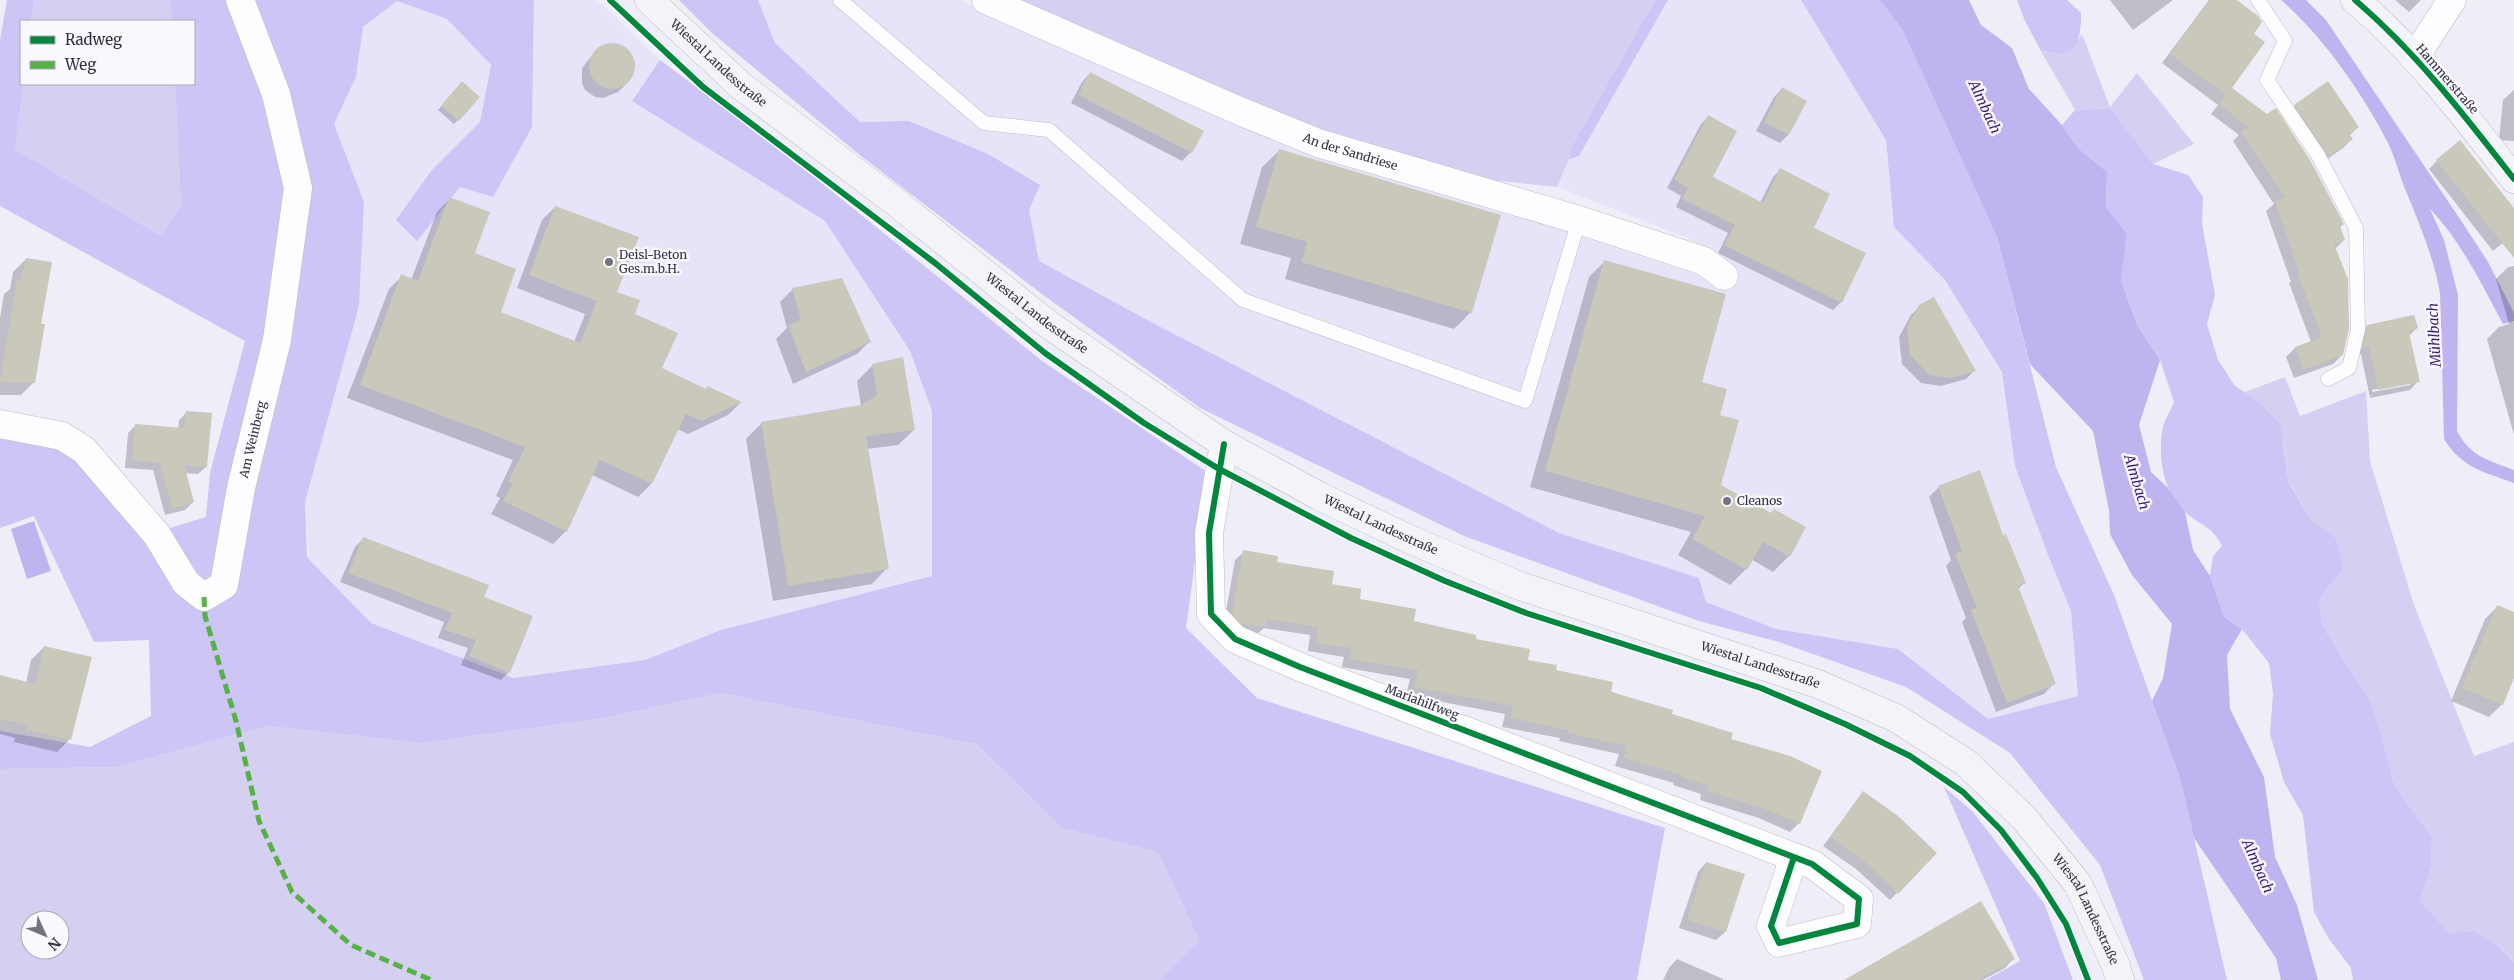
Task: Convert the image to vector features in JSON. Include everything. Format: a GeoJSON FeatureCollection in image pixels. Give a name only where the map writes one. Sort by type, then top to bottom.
{"type":"FeatureCollection","features":[{"type":"Feature","properties":{"kind":"main road","name":"Wiestal Landesstraße"},"geometry":{"type":"LineString","coordinates":[[649,0],[741,86],[894,201],[1049,325],[1224,444],[1321,497],[1410,540],[1520,586],[1818,684],[1896,718],[1966,763],[2024,818],[2078,884],[2116,966],[2120,980]]}},
{"type":"Feature","properties":{"kind":"main road","name":"Hammerstraße"},"geometry":{"type":"LineString","coordinates":[[2355,0],[2415,57],[2457,106],[2514,179]]}},
{"type":"Feature","properties":{"kind":"street","name":"Am Weinberg"},"geometry":{"type":"LineString","coordinates":[[0,424],[62,436],[84,450],[157,536],[186,583],[204,597],[224,585],[242,488],[277,340],[298,188],[276,94],[240,0]]}},
{"type":"Feature","properties":{"kind":"street","name":"An der Sandriese"},"geometry":{"type":"LineString","coordinates":[[986,0],[1242,112],[1318,143],[1579,220],[1704,261],[1724,276]]}},
{"type":"Feature","properties":{"kind":"street"},"geometry":{"type":"LineString","coordinates":[[2415,57],[2452,0]]}},
{"type":"Feature","properties":{"kind":"street","name":"Mariahilfweg"},"geometry":{"type":"LineString","coordinates":[[1224,444],[1209,533],[1211,614],[1235,639],[1300,667],[1794,857]]}},
{"type":"Feature","properties":{"kind":"lane"},"geometry":{"type":"LineString","coordinates":[[840,0],[984,124],[1049,130],[1243,300],[1525,401],[1579,220]]}},
{"type":"Feature","properties":{"kind":"lane"},"geometry":{"type":"LineString","coordinates":[[2258,0],[2285,42],[2267,80],[2318,155],[2356,228],[2358,330],[2349,368],[2328,379]]}},
{"type":"Feature","properties":{"kind":"shaded area"},"geometry":{"type":"Polygon","coordinates":[[[7,0],[34,0],[31,20],[20,20],[20,85],[23,85],[15,149],[161,236],[181,206],[175,85],[195,85],[195,20],[172,20],[170,0],[534,0],[532,127],[493,197],[460,187],[417,241],[396,220],[431,171],[480,122],[491,65],[447,19],[397,1],[363,27],[356,77],[334,124],[364,202],[359,306],[305,502],[307,557],[371,623],[513,678],[645,660],[721,630],[932,576],[932,411],[910,351],[825,221],[632,101],[660,60],[782,151],[1042,361],[1207,472],[1186,628],[1257,698],[1665,828],[1637,980],[1159,980],[1199,940],[1158,852],[1062,828],[976,744],[721,693],[598,719],[422,743],[268,726],[116,767],[0,769],[0,731],[90,747],[151,716],[149,640],[94,642],[34,516],[0,528],[0,439],[52,441],[94,475],[147,535],[206,517],[210,473],[245,341],[0,206],[0,40],[7,0]]]}},
{"type":"Feature","properties":{"kind":"shaded area"},"geometry":{"type":"Polygon","coordinates":[[[34,0],[170,0],[172,20],[31,20],[34,0]]]}},
{"type":"Feature","properties":{"kind":"shaded area"},"geometry":{"type":"Polygon","coordinates":[[[534,0],[595,0],[602,4],[660,60],[633,101],[825,221],[910,351],[932,411],[932,576],[721,630],[645,660],[512,678],[371,624],[309,558],[305,503],[359,306],[364,202],[334,124],[356,77],[363,27],[397,1],[447,19],[491,65],[480,122],[431,171],[417,240],[460,186],[532,127],[534,0]]]}},
{"type":"Feature","properties":{"kind":"shaded area"},"geometry":{"type":"Polygon","coordinates":[[[679,0],[758,0],[775,43],[860,122],[909,121],[988,154],[1040,185],[1029,210],[1039,261],[1149,321],[1559,533],[1699,578],[1706,602],[1776,629],[1898,649],[1988,719],[2078,696],[2071,611],[2015,466],[2002,372],[1945,280],[1894,227],[1886,140],[1801,0],[1880,0],[1903,31],[1997,237],[2056,467],[2114,595],[2180,778],[2227,980],[2144,980],[2100,865],[2010,753],[1906,687],[1779,642],[1699,621],[1464,536],[1200,408],[1046,297],[861,156],[712,33],[679,0]]]}},
{"type":"Feature","properties":{"kind":"shaded area"},"geometry":{"type":"Polygon","coordinates":[[[758,0],[960,0],[1090,59],[1303,143],[1730,286],[1737,269],[1688,238],[1557,187],[1569,159],[1579,156],[1668,0],[1801,0],[1886,140],[1894,227],[1945,280],[2002,372],[2015,466],[2071,611],[2078,696],[1988,719],[1898,649],[1776,629],[1706,602],[1699,578],[1559,533],[1149,321],[1039,261],[1029,210],[1039,185],[909,121],[860,122],[775,43],[758,0]]]}},
{"type":"Feature","properties":{"kind":"shaded area"},"geometry":{"type":"Polygon","coordinates":[[[1012,0],[1655,0],[1571,148],[1569,159],[1557,187],[1492,180],[1284,119],[1012,0]]]}},
{"type":"Feature","properties":{"kind":"shaded area"},"geometry":{"type":"Polygon","coordinates":[[[1655,0],[1668,0],[1579,156],[1569,159],[1571,148],[1655,0]]]}},
{"type":"Feature","properties":{"kind":"shaded area"},"geometry":{"type":"Polygon","coordinates":[[[2017,0],[2067,0],[2081,13],[2079,37],[2073,47],[2062,53],[2041,51],[2025,21],[2017,0]]]}},
{"type":"Feature","properties":{"kind":"shaded area"},"geometry":{"type":"Polygon","coordinates":[[[2082,34],[2110,107],[2137,73],[2194,144],[2153,164],[2110,108],[2075,110],[2041,51],[2065,51],[2073,46],[2082,34]]]}},
{"type":"Feature","properties":{"kind":"shaded area"},"geometry":{"type":"Polygon","coordinates":[[[23,85],[175,85],[181,207],[161,236],[15,149],[23,85]]]}},
{"type":"Feature","properties":{"kind":"shaded area"},"geometry":{"type":"Polygon","coordinates":[[[2110,108],[2153,164],[2188,175],[2203,197],[2202,223],[2215,295],[2207,324],[2218,360],[2235,386],[2252,397],[2280,424],[2289,483],[2313,522],[2336,538],[2343,568],[2319,600],[2323,627],[2370,701],[2394,784],[2432,838],[2431,867],[2420,900],[2450,934],[2473,931],[2500,948],[2514,962],[2514,980],[2353,980],[2351,968],[2329,939],[2314,912],[2303,815],[2284,782],[2270,734],[2273,694],[2269,663],[2242,629],[2224,617],[2210,576],[2213,556],[2222,546],[2218,539],[2210,530],[2178,505],[2167,485],[2162,462],[2161,438],[2164,424],[2174,402],[2160,360],[2137,325],[2121,280],[2127,234],[2106,207],[2107,172],[2078,148],[2062,125],[2075,110],[2110,108]]]}},
{"type":"Feature","properties":{"kind":"shaded area"},"geometry":{"type":"Polygon","coordinates":[[[2285,377],[2300,416],[2366,391],[2370,461],[2414,605],[2474,756],[2514,742],[2514,962],[2500,948],[2450,934],[2420,900],[2431,867],[2432,838],[2394,784],[2370,701],[2323,627],[2319,600],[2343,568],[2336,538],[2313,522],[2289,482],[2283,441],[2245,392],[2285,377]]]}},
{"type":"Feature","properties":{"kind":"shaded area"},"geometry":{"type":"Polygon","coordinates":[[[721,693],[976,744],[1062,828],[1158,852],[1199,940],[1159,980],[0,980],[0,769],[116,767],[268,726],[422,743],[598,719],[721,693]]]}},
{"type":"Feature","properties":{"kind":"shaded area"},"geometry":{"type":"Polygon","coordinates":[[[1944,787],[1972,811],[2044,903],[2073,980],[1986,980],[2020,961],[1944,787]]]}},
{"type":"Feature","properties":{"kind":"water","name":"Almbach"},"geometry":{"type":"Polygon","coordinates":[[[1880,0],[1969,0],[1981,25],[2012,48],[2029,89],[2062,125],[2078,148],[2107,172],[2106,207],[2127,234],[2121,280],[2137,325],[2160,360],[2139,425],[2151,472],[2167,487],[2185,512],[2193,550],[2210,576],[2224,617],[2242,629],[2227,655],[2230,709],[2264,777],[2275,857],[2297,905],[2318,980],[2281,980],[2276,958],[2194,838],[2180,778],[2152,701],[2163,678],[2172,624],[2132,575],[2110,534],[2109,510],[2093,431],[2030,364],[1997,237],[1903,31],[1880,0]]]}},
{"type":"Feature","properties":{"kind":"water"},"geometry":{"type":"Polygon","coordinates":[[[2281,0],[2306,0],[2326,20],[2488,262],[2514,313],[2514,321],[2503,324],[2461,249],[2430,209],[2444,240],[2458,295],[2457,431],[2468,447],[2481,457],[2514,470],[2514,483],[2483,472],[2466,463],[2458,457],[2444,439],[2440,293],[2431,256],[2391,149],[2367,105],[2327,48],[2297,14],[2281,0]]]}},
{"type":"Feature","properties":{"kind":"water"},"geometry":{"type":"Polygon","coordinates":[[[34,521],[51,571],[27,579],[11,529],[34,521]]]}},
{"type":"Feature","properties":{"kind":"building"},"geometry":{"type":"Polygon","coordinates":[[[2210,0],[2237,0],[2258,16],[2262,22],[2254,34],[2265,42],[2232,88],[2267,114],[2276,108],[2310,160],[2344,224],[2340,226],[2345,240],[2334,244],[2348,279],[2349,329],[2343,355],[2304,370],[2295,347],[2322,337],[2297,273],[2299,272],[2275,201],[2285,197],[2241,132],[2248,127],[2219,104],[2226,95],[2170,54],[2210,0]]]}},
{"type":"Feature","properties":{"kind":"building"},"geometry":{"type":"Polygon","coordinates":[[[617,43],[629,49],[634,57],[634,75],[629,83],[621,88],[607,89],[595,83],[590,75],[589,61],[595,49],[603,44],[617,43]]]}},
{"type":"Feature","properties":{"kind":"building"},"geometry":{"type":"Polygon","coordinates":[[[1090,72],[1204,131],[1192,153],[1078,95],[1090,72]]]}},
{"type":"Feature","properties":{"kind":"building"},"geometry":{"type":"Polygon","coordinates":[[[462,81],[480,97],[459,121],[441,106],[462,81]]]}},
{"type":"Feature","properties":{"kind":"building"},"geometry":{"type":"Polygon","coordinates":[[[2328,81],[2359,127],[2349,134],[2353,139],[2329,156],[2294,105],[2328,81]]]}},
{"type":"Feature","properties":{"kind":"building"},"geometry":{"type":"Polygon","coordinates":[[[1782,87],[1807,101],[1789,135],[1764,122],[1782,87]]]}},
{"type":"Feature","properties":{"kind":"building"},"geometry":{"type":"Polygon","coordinates":[[[1708,115],[1737,131],[1713,177],[1763,203],[1780,168],[1830,194],[1814,228],[1866,253],[1842,303],[1724,245],[1735,225],[1682,199],[1688,188],[1674,180],[1708,115]]]}},
{"type":"Feature","properties":{"kind":"building"},"geometry":{"type":"Polygon","coordinates":[[[2460,140],[2514,208],[2514,258],[2436,160],[2460,140]]]}},
{"type":"Feature","properties":{"kind":"building"},"geometry":{"type":"Polygon","coordinates":[[[1279,149],[1501,215],[1472,313],[1301,262],[1307,242],[1256,227],[1279,149]]]}},
{"type":"Feature","properties":{"kind":"building"},"geometry":{"type":"Polygon","coordinates":[[[449,197],[490,212],[475,253],[516,269],[501,312],[580,343],[597,301],[529,275],[555,206],[639,237],[617,292],[640,300],[635,314],[678,333],[662,368],[706,389],[707,386],[742,402],[702,421],[686,414],[652,484],[600,460],[567,532],[503,501],[512,484],[508,482],[525,447],[360,385],[401,274],[418,281],[449,197]]]}},
{"type":"Feature","properties":{"kind":"building"},"geometry":{"type":"Polygon","coordinates":[[[26,258],[52,262],[41,324],[45,324],[35,383],[0,382],[17,280],[21,281],[26,258]]]}},
{"type":"Feature","properties":{"kind":"building"},"geometry":{"type":"Polygon","coordinates":[[[1604,260],[1726,294],[1702,382],[1727,389],[1720,415],[1739,420],[1721,485],[1771,513],[1774,509],[1806,527],[1790,557],[1763,542],[1747,570],[1692,539],[1705,516],[1545,471],[1604,260]]]}},
{"type":"Feature","properties":{"kind":"building"},"geometry":{"type":"Polygon","coordinates":[[[842,278],[871,342],[806,372],[788,325],[801,320],[792,288],[842,278]]]}},
{"type":"Feature","properties":{"kind":"building"},"geometry":{"type":"Polygon","coordinates":[[[1934,297],[1976,371],[1951,378],[1929,375],[1910,355],[1907,327],[1919,305],[1934,297]]]}},
{"type":"Feature","properties":{"kind":"building"},"geometry":{"type":"Polygon","coordinates":[[[2414,315],[2418,328],[2409,332],[2420,382],[2378,390],[2369,346],[2363,348],[2367,325],[2414,315]]]}},
{"type":"Feature","properties":{"kind":"building"},"geometry":{"type":"Polygon","coordinates":[[[903,357],[915,430],[866,436],[889,569],[788,586],[761,422],[861,405],[877,395],[872,364],[903,357]]]}},
{"type":"Feature","properties":{"kind":"building"},"geometry":{"type":"Polygon","coordinates":[[[186,411],[212,413],[207,467],[184,465],[194,502],[172,508],[160,463],[132,460],[135,424],[184,428],[186,411]]]}},
{"type":"Feature","properties":{"kind":"building"},"geometry":{"type":"Polygon","coordinates":[[[1980,470],[2003,535],[2006,534],[2026,583],[2018,586],[2056,684],[2007,703],[1971,610],[1977,608],[1955,554],[1962,551],[1938,486],[1980,470]]]}},
{"type":"Feature","properties":{"kind":"building"},"geometry":{"type":"Polygon","coordinates":[[[363,537],[489,585],[484,597],[533,616],[510,673],[469,656],[476,640],[445,630],[452,613],[348,573],[363,537]]]}},
{"type":"Feature","properties":{"kind":"building"},"geometry":{"type":"Polygon","coordinates":[[[1243,550],[1278,556],[1277,562],[1334,571],[1332,584],[1361,589],[1360,599],[1416,609],[1414,621],[1476,635],[1476,639],[1530,649],[1528,660],[1557,665],[1556,670],[1613,682],[1611,692],[1673,710],[1672,714],[1733,733],[1731,739],[1790,756],[1822,771],[1800,824],[1768,810],[1707,791],[1709,786],[1681,777],[1682,775],[1623,758],[1627,746],[1567,733],[1568,730],[1510,718],[1513,706],[1414,687],[1418,670],[1350,659],[1352,648],[1316,643],[1318,627],[1267,619],[1266,627],[1242,624],[1232,614],[1243,550]]]}},
{"type":"Feature","properties":{"kind":"building"},"geometry":{"type":"Polygon","coordinates":[[[2497,605],[2514,612],[2514,678],[2503,705],[2462,688],[2497,605]]]}},
{"type":"Feature","properties":{"kind":"building"},"geometry":{"type":"Polygon","coordinates":[[[44,646],[92,657],[71,740],[26,730],[27,725],[0,719],[0,675],[35,684],[44,646]]]}},
{"type":"Feature","properties":{"kind":"building"},"geometry":{"type":"Polygon","coordinates":[[[1863,791],[1898,816],[1937,853],[1898,894],[1864,861],[1830,837],[1863,791]]]}},
{"type":"Feature","properties":{"kind":"building"},"geometry":{"type":"Polygon","coordinates":[[[1706,862],[1745,874],[1726,932],[1687,920],[1706,862]]]}},
{"type":"Feature","properties":{"kind":"building"},"geometry":{"type":"Polygon","coordinates":[[[1981,901],[2015,959],[1978,980],[1844,980],[1981,901]]]}},
{"type":"Feature","properties":{"kind":"marked path"},"geometry":{"type":"LineString","coordinates":[[204,597],[205,616],[236,721],[259,821],[292,892],[351,945],[431,980]]}},
{"type":"Feature","properties":{"kind":"cycle path"},"geometry":{"type":"LineString","coordinates":[[610,0],[703,87],[935,263],[1045,353],[1144,423],[1219,469],[1351,538],[1445,581],[1526,613],[1761,688],[1845,724],[1910,756],[1963,792],[2001,830],[2037,878],[2066,924],[2088,980]]}},
{"type":"Feature","properties":{"kind":"cycle path"},"geometry":{"type":"LineString","coordinates":[[2355,0],[2399,41],[2439,85],[2514,179]]}},
{"type":"Feature","properties":{"kind":"cycle path"},"geometry":{"type":"LineString","coordinates":[[1224,444],[1209,533],[1211,614],[1235,639],[1300,667],[1812,864],[1859,899],[1857,924],[1779,943],[1771,926],[1794,857]]}},
{"type":"Feature","properties":{"kind":"place","name":"Deisl-Beton Ges.m.b.H."},"geometry":{"type":"Point","coordinates":[609,262]}},
{"type":"Feature","properties":{"kind":"place","name":"Cleanos"},"geometry":{"type":"Point","coordinates":[1727,501]}},
{"type":"Feature","properties":{"kind":"water label","name":"Mühlbach"},"geometry":{"type":"Point","coordinates":[2434,335]}}]}
